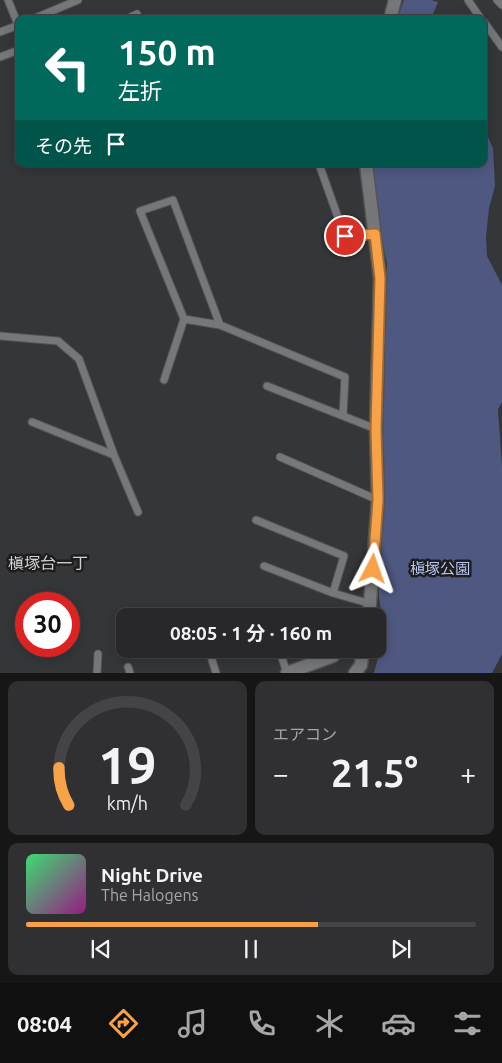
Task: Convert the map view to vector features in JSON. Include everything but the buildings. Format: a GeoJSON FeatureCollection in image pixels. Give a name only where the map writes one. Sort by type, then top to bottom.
{"type":"FeatureCollection","features":[{"type":"Feature","properties":{"kind":"street"},"geometry":{"type":"LineString","coordinates":[[391,15],[395,0]]}},
{"type":"Feature","properties":{"kind":"street"},"geometry":{"type":"LineString","coordinates":[[366,167],[380,278],[376,429],[378,500],[370,608]]}},
{"type":"Feature","properties":{"kind":"street"},"geometry":{"type":"LineString","coordinates":[[287,673],[328,658]]}},
{"type":"Feature","properties":{"kind":"street"},"geometry":{"type":"LineString","coordinates":[[356,673],[361,665],[362,658]]}},
{"type":"Feature","properties":{"kind":"lane"},"geometry":{"type":"LineString","coordinates":[[8,0],[15,18]]}},
{"type":"Feature","properties":{"kind":"lane"},"geometry":{"type":"LineString","coordinates":[[42,15],[78,0]]}},
{"type":"Feature","properties":{"kind":"lane"},"geometry":{"type":"LineString","coordinates":[[468,0],[479,15]]}},
{"type":"Feature","properties":{"kind":"lane"},"geometry":{"type":"LineString","coordinates":[[497,0],[502,5]]}},
{"type":"Feature","properties":{"kind":"lane"},"geometry":{"type":"LineString","coordinates":[[487,26],[502,47]]}},
{"type":"Feature","properties":{"kind":"lane"},"geometry":{"type":"LineString","coordinates":[[0,32],[15,27]]}},
{"type":"Feature","properties":{"kind":"lane"},"geometry":{"type":"LineString","coordinates":[[0,57],[15,51]]}},
{"type":"Feature","properties":{"kind":"lane"},"geometry":{"type":"LineString","coordinates":[[319,167],[345,236],[375,234]]}},
{"type":"Feature","properties":{"kind":"lane"},"geometry":{"type":"LineString","coordinates":[[164,380],[184,319],[140,211],[173,200],[220,325]]}},
{"type":"Feature","properties":{"kind":"lane"},"geometry":{"type":"LineString","coordinates":[[184,319],[220,325],[345,377],[343,415]]}},
{"type":"Feature","properties":{"kind":"lane"},"geometry":{"type":"LineString","coordinates":[[0,336],[58,341],[79,359],[114,455],[138,512]]}},
{"type":"Feature","properties":{"kind":"lane"},"geometry":{"type":"LineString","coordinates":[[267,386],[376,429]]}},
{"type":"Feature","properties":{"kind":"lane"},"geometry":{"type":"LineString","coordinates":[[32,422],[114,455]]}},
{"type":"Feature","properties":{"kind":"lane"},"geometry":{"type":"LineString","coordinates":[[280,457],[378,500]]}},
{"type":"Feature","properties":{"kind":"lane"},"geometry":{"type":"LineString","coordinates":[[256,520],[344,556],[334,593]]}},
{"type":"Feature","properties":{"kind":"lane"},"geometry":{"type":"LineString","coordinates":[[264,566],[334,593],[366,608]]}},
{"type":"Feature","properties":{"kind":"lane"},"geometry":{"type":"LineString","coordinates":[[97,673],[98,654]]}},
{"type":"Feature","properties":{"kind":"lane"},"geometry":{"type":"LineString","coordinates":[[281,658],[287,673]]}},
{"type":"Feature","properties":{"kind":"lane"},"geometry":{"type":"LineString","coordinates":[[212,660],[216,673]]}},
{"type":"Feature","properties":{"kind":"green space"},"geometry":{"type":"Polygon","coordinates":[[[404,0],[431,0],[438,2],[433,15],[398,15],[404,0]]]}},
{"type":"Feature","properties":{"kind":"green space","name":"槇塚公園"},"geometry":{"type":"Polygon","coordinates":[[[487,134],[493,149],[495,186],[489,208],[486,237],[487,256],[502,285],[502,402],[498,409],[502,468],[502,654],[492,673],[374,673],[378,658],[386,658],[386,608],[381,608],[378,566],[387,264],[379,224],[372,167],[487,167],[487,134]]]}},
{"type":"Feature","properties":{"kind":"district","name":"槇塚台一丁"},"geometry":{"type":"Point","coordinates":[48,563]}},
{"type":"Feature","properties":{"kind":"route"},"geometry":{"type":"LineString","coordinates":[[345,236],[375,234],[380,278],[376,429],[378,500],[373,569]]}}]}
